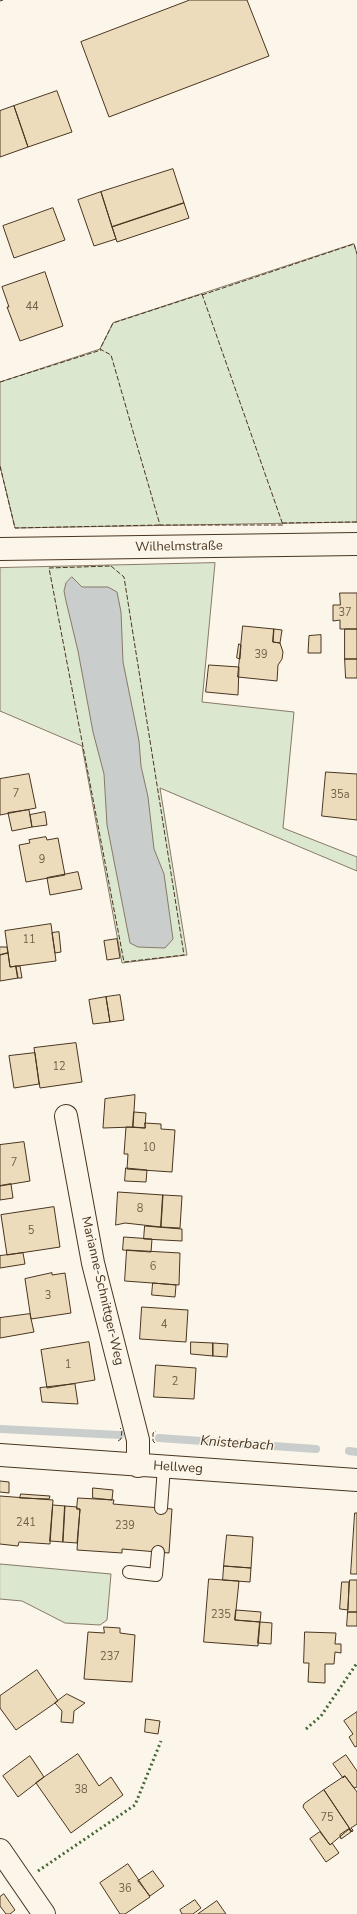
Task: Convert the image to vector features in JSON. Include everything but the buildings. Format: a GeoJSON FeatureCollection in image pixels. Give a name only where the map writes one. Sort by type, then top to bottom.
{"type":"FeatureCollection","features":[{"type":"Feature","properties":{"kind":"street","name":"Wilhelmstraße"},"geometry":{"type":"LineString","coordinates":[[0,549],[357,544]]}},
{"type":"Feature","properties":{"kind":"street","name":"Marianne-Schnittger-Weg"},"geometry":{"type":"LineString","coordinates":[[66,1116],[93,1263],[138,1440],[138,1466]]}},
{"type":"Feature","properties":{"kind":"street","name":"Hellweg"},"geometry":{"type":"LineString","coordinates":[[0,1455],[138,1466],[357,1480]]}},
{"type":"Feature","properties":{"kind":"street"},"geometry":{"type":"LineString","coordinates":[[0,1850],[44,1914]]}},
{"type":"Feature","properties":{"kind":"lane"},"geometry":{"type":"LineString","coordinates":[[161,1508],[164,1467]]}},
{"type":"Feature","properties":{"kind":"lane"},"geometry":{"type":"LineString","coordinates":[[129,1572],[156,1575],[158,1552]]}},
{"type":"Feature","properties":{"kind":"green space"},"geometry":{"type":"Polygon","coordinates":[[[354,244],[357,254],[357,522],[15,528],[0,466],[0,382],[100,349],[113,323],[354,244]]]}},
{"type":"Feature","properties":{"kind":"green space"},"geometry":{"type":"Polygon","coordinates":[[[215,563],[202,702],[294,712],[283,828],[357,857],[357,871],[160,788],[187,955],[122,963],[82,746],[0,711],[0,568],[215,563]]]}},
{"type":"Feature","properties":{"kind":"green space"},"geometry":{"type":"Polygon","coordinates":[[[0,1564],[111,1574],[107,1620],[100,1625],[65,1623],[22,1601],[0,1599],[0,1564]]]}},
{"type":"Feature","properties":{"kind":"shaded area"},"geometry":{"type":"Polygon","coordinates":[[[72,577],[82,587],[108,587],[117,592],[121,612],[123,662],[139,741],[141,766],[148,797],[154,849],[164,874],[173,939],[165,948],[138,947],[130,943],[107,825],[104,774],[93,732],[78,651],[64,591],[66,583],[72,577]]]}},
{"type":"Feature","properties":{"kind":"waterway","name":"Knisterbach"},"geometry":{"type":"LineString","coordinates":[[0,1429],[120,1435]]}},
{"type":"Feature","properties":{"kind":"waterway","name":"Knisterbach"},"geometry":{"type":"LineString","coordinates":[[159,1438],[316,1449]]}},
{"type":"Feature","properties":{"kind":"waterway","name":"Knisterbach"},"geometry":{"type":"LineString","coordinates":[[349,1451],[357,1452]]}},
{"type":"Feature","properties":{"kind":"hedge"},"geometry":{"type":"LineString","coordinates":[[306,1729],[321,1716],[357,1663]]}},
{"type":"Feature","properties":{"kind":"hedge"},"geometry":{"type":"LineString","coordinates":[[38,1871],[135,1805],[161,1741]]}},
{"type":"Feature","properties":{"kind":"fence"},"geometry":{"type":"LineString","coordinates":[[202,295],[354,244],[357,254]]}},
{"type":"Feature","properties":{"kind":"fence"},"geometry":{"type":"LineString","coordinates":[[202,294],[283,525],[160,525],[111,355],[100,349],[113,323],[202,294]]}},
{"type":"Feature","properties":{"kind":"fence"},"geometry":{"type":"LineString","coordinates":[[0,382],[101,350]]}},
{"type":"Feature","properties":{"kind":"fence"},"geometry":{"type":"LineString","coordinates":[[0,466],[15,528],[160,525]]}},
{"type":"Feature","properties":{"kind":"fence"},"geometry":{"type":"LineString","coordinates":[[282,523],[357,522]]}},
{"type":"Feature","properties":{"kind":"fence"},"geometry":{"type":"LineString","coordinates":[[111,566],[124,577],[184,955],[124,962],[49,568],[111,566]]}},
{"type":"Feature","properties":{"kind":"fence"},"geometry":{"type":"LineString","coordinates":[[118,1441],[121,1439],[122,1430],[120,1428]]}},
{"type":"Feature","properties":{"kind":"fence"},"geometry":{"type":"LineString","coordinates":[[155,1443],[153,1441],[153,1433],[156,1431]]}}]}
